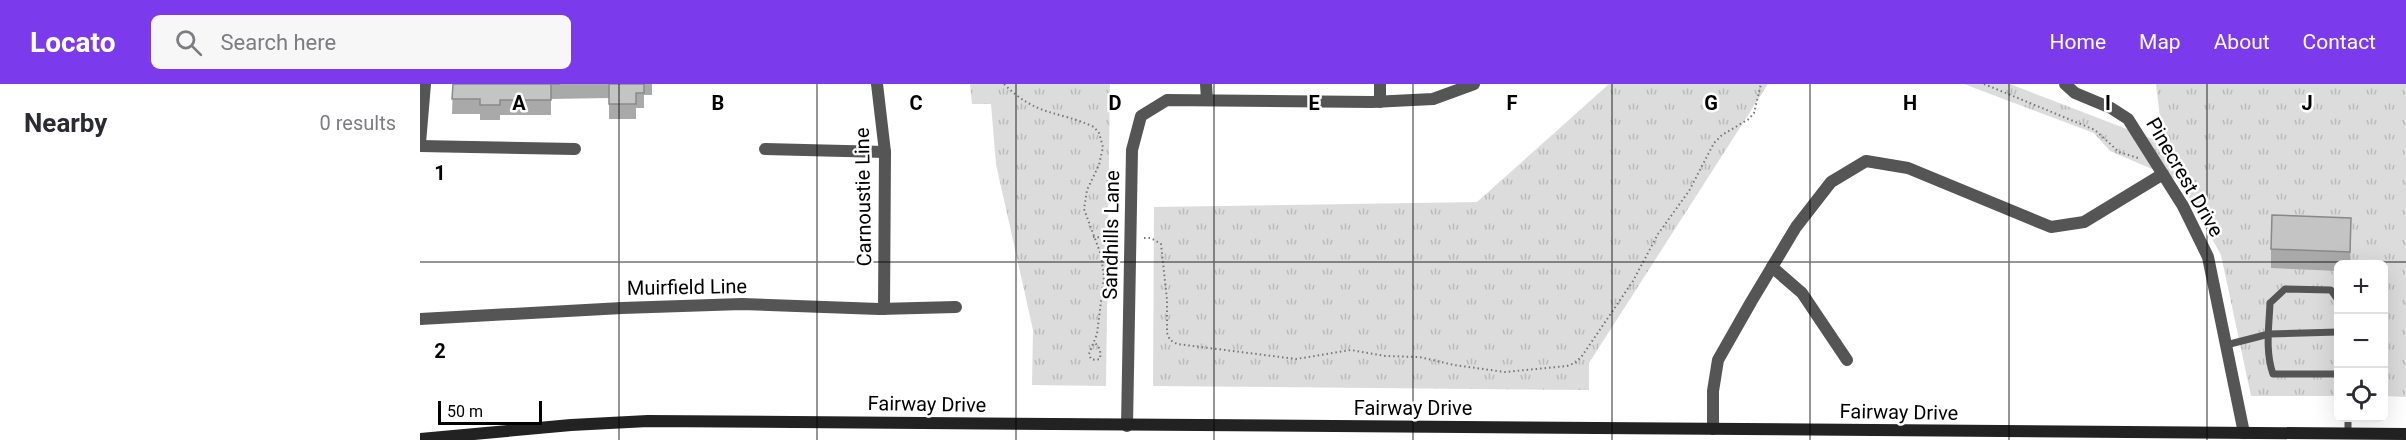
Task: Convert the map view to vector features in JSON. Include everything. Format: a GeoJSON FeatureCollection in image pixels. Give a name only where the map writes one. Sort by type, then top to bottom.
{"type":"FeatureCollection","features":[{"type":"Feature","properties":{"kind":"main road","name":"Fairway Drive"},"geometry":{"type":"LineString","coordinates":[[420,439],[571,425],[648,421],[1713,429],[2154,437],[2244,433],[2406,434]]}},
{"type":"Feature","properties":{"kind":"street"},"geometry":{"type":"LineString","coordinates":[[425,84],[420,145],[575,149]]}},
{"type":"Feature","properties":{"kind":"street","name":"Carnoustie Line"},"geometry":{"type":"LineString","coordinates":[[877,84],[885,152],[884,309]]}},
{"type":"Feature","properties":{"kind":"street"},"geometry":{"type":"LineString","coordinates":[[1206,84],[1206,100]]}},
{"type":"Feature","properties":{"kind":"street"},"geometry":{"type":"LineString","coordinates":[[1380,84],[1380,102]]}},
{"type":"Feature","properties":{"kind":"street","name":"Sandhills Lane"},"geometry":{"type":"LineString","coordinates":[[1127,426],[1132,150],[1141,116],[1167,100],[1380,102],[1432,99],[1474,84]]}},
{"type":"Feature","properties":{"kind":"street","name":"Pinecrest Drive"},"geometry":{"type":"LineString","coordinates":[[2065,84],[2075,93],[2111,108],[2128,119],[2183,206],[2208,257],[2244,433]]}},
{"type":"Feature","properties":{"kind":"street"},"geometry":{"type":"LineString","coordinates":[[765,149],[885,152]]}},
{"type":"Feature","properties":{"kind":"street"},"geometry":{"type":"LineString","coordinates":[[1713,429],[1713,391],[1718,360],[1796,227],[1831,182],[1866,161],[1908,168],[2051,227],[2084,222],[2163,174]]}},
{"type":"Feature","properties":{"kind":"street"},"geometry":{"type":"LineString","coordinates":[[1772,267],[1802,293],[1847,360]]}},
{"type":"Feature","properties":{"kind":"street","name":"Muirfield Line"},"geometry":{"type":"LineString","coordinates":[[420,319],[742,304],[884,309],[956,307]]}},
{"type":"Feature","properties":{"kind":"lane"},"geometry":{"type":"LineString","coordinates":[[2334,294],[2331,290],[2285,289],[2270,303],[2269,334],[2269,361],[2273,374],[2334,374]]}},
{"type":"Feature","properties":{"kind":"lane"},"geometry":{"type":"LineString","coordinates":[[2226,345],[2269,334],[2334,332]]}},
{"type":"Feature","properties":{"kind":"lane"},"geometry":{"type":"LineString","coordinates":[[2348,422],[2348,434]]}},
{"type":"Feature","properties":{"kind":"path"},"geometry":{"type":"LineString","coordinates":[[1004,84],[1015,95],[1036,109],[1089,125],[1099,133],[1102,140],[1102,154],[1087,190],[1084,209],[1101,255],[1104,277],[1095,343],[1089,354],[1091,359],[1096,360],[1100,359],[1101,353],[1095,343]]}},
{"type":"Feature","properties":{"kind":"path"},"geometry":{"type":"LineString","coordinates":[[1093,237],[1151,238],[1161,244],[1167,300],[1167,333],[1170,340],[1177,344],[1296,359],[1351,350],[1385,356],[1419,357],[1454,365],[1505,372],[1566,366],[1582,356],[1633,281],[1658,234],[1689,191],[1714,142],[1754,114],[1761,84]]}},
{"type":"Feature","properties":{"kind":"path"},"geometry":{"type":"LineString","coordinates":[[1984,84],[2095,130],[2119,152],[2134,159],[2152,156]]}},
{"type":"Feature","properties":{"kind":"green space"},"geometry":{"type":"Polygon","coordinates":[[[970,84],[1110,84],[1106,386],[1032,385],[1033,330],[996,164],[991,104],[972,104],[970,84]]]}},
{"type":"Feature","properties":{"kind":"green space"},"geometry":{"type":"Polygon","coordinates":[[[1609,84],[1768,84],[1589,363],[1589,390],[1153,386],[1154,207],[1477,202],[1609,84]]]}},
{"type":"Feature","properties":{"kind":"green space"},"geometry":{"type":"Polygon","coordinates":[[[1964,84],[2010,84],[2163,143],[2156,84],[2406,84],[2406,397],[2388,396],[2388,260],[2334,260],[2334,396],[2251,396],[2221,255],[2180,181],[2110,151],[2094,133],[1964,84]]]}},
{"type":"Feature","properties":{"kind":"building"},"geometry":{"type":"Polygon","coordinates":[[[453,84],[551,84],[551,100],[500,100],[500,105],[480,105],[480,99],[452,99],[453,84]]]}},
{"type":"Feature","properties":{"kind":"building"},"geometry":{"type":"Polygon","coordinates":[[[609,84],[644,84],[644,93],[636,93],[636,104],[609,104],[609,84]]]}},
{"type":"Feature","properties":{"kind":"building"},"geometry":{"type":"Polygon","coordinates":[[[2272,215],[2351,218],[2350,252],[2271,249],[2272,215]]]}}]}
